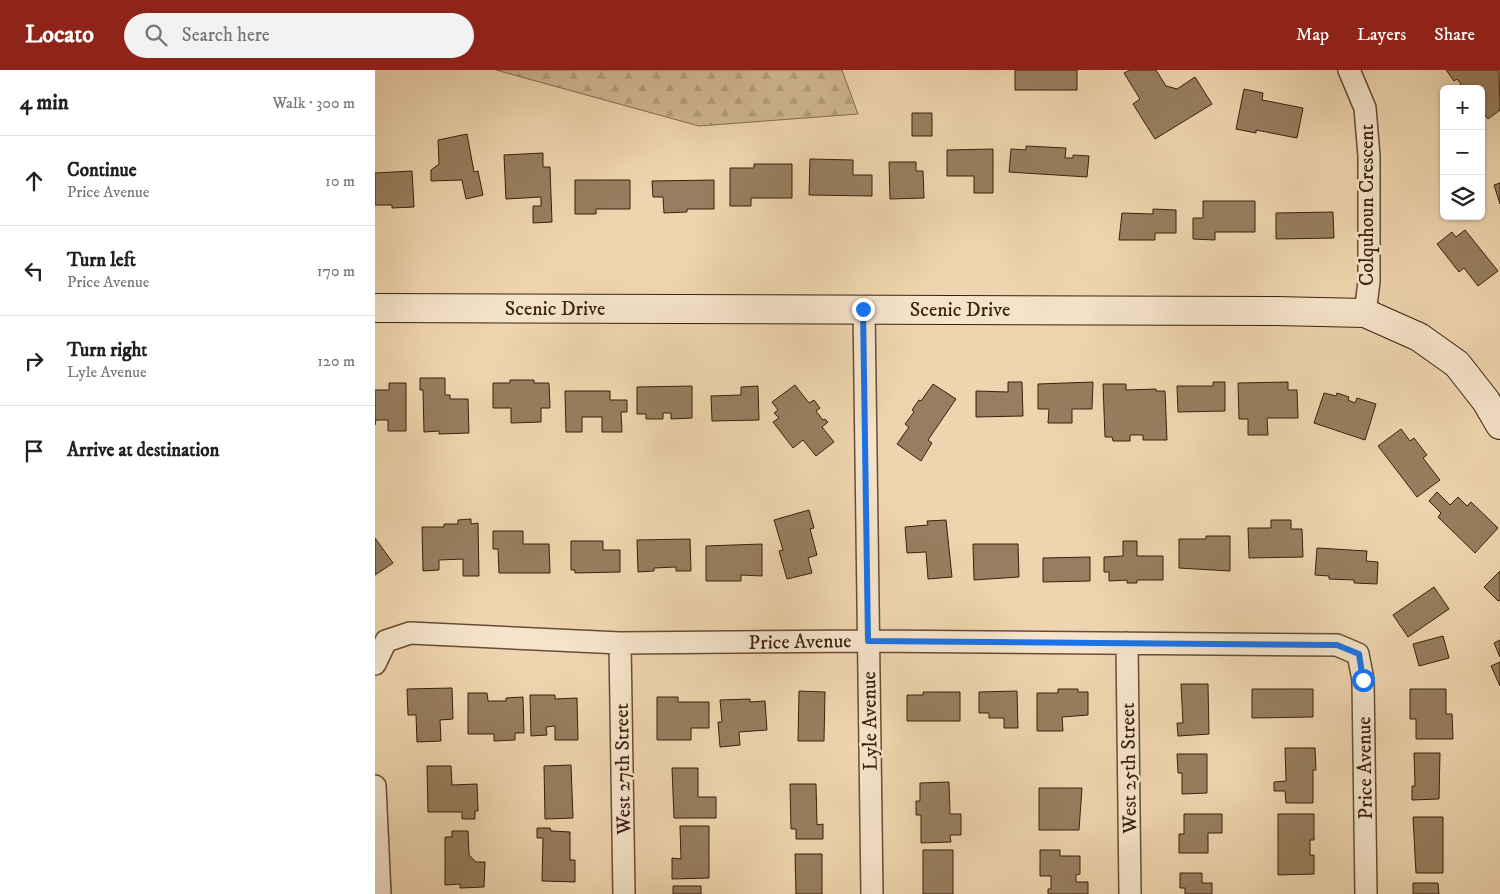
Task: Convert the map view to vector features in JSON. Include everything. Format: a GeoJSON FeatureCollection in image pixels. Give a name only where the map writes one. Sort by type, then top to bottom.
{"type":"FeatureCollection","features":[{"type":"Feature","properties":{"kind":"street","name":"Colquhoun Crescent"},"geometry":{"type":"LineString","coordinates":[[1349,70],[1365,108],[1369,156],[1369,282],[1365,313]]}},
{"type":"Feature","properties":{"kind":"street","name":"Scenic Drive"},"geometry":{"type":"LineString","coordinates":[[375,308],[1365,313],[1419,336],[1457,364],[1486,401],[1500,425]]}},
{"type":"Feature","properties":{"kind":"street","name":"Lyle Avenue"},"geometry":{"type":"LineString","coordinates":[[863,309],[872,894]]}},
{"type":"Feature","properties":{"kind":"street","name":"Price Avenue"},"geometry":{"type":"LineString","coordinates":[[375,664],[386,641],[410,633],[620,643],[868,641],[1337,645],[1359,654],[1363,680],[1366,894]]}},
{"type":"Feature","properties":{"kind":"street","name":"West 25th Street"},"geometry":{"type":"LineString","coordinates":[[1127,642],[1129,894]]}},
{"type":"Feature","properties":{"kind":"street","name":"West 27th Street"},"geometry":{"type":"LineString","coordinates":[[620,643],[624,894]]}},
{"type":"Feature","properties":{"kind":"street"},"geometry":{"type":"LineString","coordinates":[[375,786],[381,894]]}},
{"type":"Feature","properties":{"kind":"green space"},"geometry":{"type":"Polygon","coordinates":[[[496,70],[842,70],[858,114],[699,126],[496,70]]]}},
{"type":"Feature","properties":{"kind":"building"},"geometry":{"type":"Polygon","coordinates":[[[1015,70],[1077,70],[1077,90],[1015,90],[1015,70]]]}},
{"type":"Feature","properties":{"kind":"building"},"geometry":{"type":"Polygon","coordinates":[[[1130,70],[1156,70],[1166,86],[1177,89],[1195,77],[1212,104],[1155,139],[1133,104],[1140,99],[1124,73],[1130,70]]]}},
{"type":"Feature","properties":{"kind":"building"},"geometry":{"type":"Polygon","coordinates":[[[1446,70],[1499,70],[1500,110],[1488,119],[1485,115],[1485,85],[1460,85],[1457,79],[1454,81],[1446,70]]]}},
{"type":"Feature","properties":{"kind":"building"},"geometry":{"type":"Polygon","coordinates":[[[1244,89],[1263,93],[1262,100],[1303,108],[1297,138],[1256,130],[1256,133],[1236,129],[1244,89]]]}},
{"type":"Feature","properties":{"kind":"building"},"geometry":{"type":"Polygon","coordinates":[[[912,113],[932,113],[932,136],[912,136],[912,113]]]}},
{"type":"Feature","properties":{"kind":"building"},"geometry":{"type":"Polygon","coordinates":[[[467,134],[474,172],[478,171],[483,195],[466,199],[462,180],[431,181],[431,170],[439,164],[438,140],[467,134]]]}},
{"type":"Feature","properties":{"kind":"building"},"geometry":{"type":"Polygon","coordinates":[[[1026,146],[1066,148],[1065,158],[1073,158],[1073,155],[1089,156],[1087,177],[1009,172],[1011,149],[1026,150],[1026,146]]]}},
{"type":"Feature","properties":{"kind":"building"},"geometry":{"type":"Polygon","coordinates":[[[993,149],[993,193],[974,193],[974,176],[947,176],[947,150],[993,149]]]}},
{"type":"Feature","properties":{"kind":"building"},"geometry":{"type":"Polygon","coordinates":[[[543,153],[543,167],[550,167],[552,222],[533,223],[533,206],[541,206],[541,197],[506,199],[504,155],[543,153]]]}},
{"type":"Feature","properties":{"kind":"building"},"geometry":{"type":"Polygon","coordinates":[[[810,159],[853,160],[853,175],[872,175],[872,196],[809,195],[810,159]]]}},
{"type":"Feature","properties":{"kind":"building"},"geometry":{"type":"Polygon","coordinates":[[[889,162],[916,162],[916,171],[923,171],[924,198],[890,199],[889,162]]]}},
{"type":"Feature","properties":{"kind":"building"},"geometry":{"type":"Polygon","coordinates":[[[754,164],[792,164],[792,198],[751,198],[751,206],[730,206],[730,168],[754,168],[754,164]]]}},
{"type":"Feature","properties":{"kind":"building"},"geometry":{"type":"Polygon","coordinates":[[[412,171],[414,207],[392,208],[392,205],[375,205],[375,173],[412,171]]]}},
{"type":"Feature","properties":{"kind":"building"},"geometry":{"type":"Polygon","coordinates":[[[575,180],[630,180],[630,209],[596,209],[596,214],[575,214],[575,180]]]}},
{"type":"Feature","properties":{"kind":"building"},"geometry":{"type":"Polygon","coordinates":[[[714,180],[714,209],[687,209],[687,212],[664,213],[663,197],[653,197],[652,181],[714,180]]]}},
{"type":"Feature","properties":{"kind":"building"},"geometry":{"type":"Polygon","coordinates":[[[1500,183],[1500,204],[1494,185],[1500,183]]]}},
{"type":"Feature","properties":{"kind":"building"},"geometry":{"type":"Polygon","coordinates":[[[1203,201],[1255,201],[1255,232],[1215,232],[1215,240],[1193,239],[1193,218],[1203,218],[1203,201]]]}},
{"type":"Feature","properties":{"kind":"building"},"geometry":{"type":"Polygon","coordinates":[[[1153,209],[1176,210],[1176,233],[1155,233],[1155,240],[1119,240],[1122,213],[1153,214],[1153,209]]]}},
{"type":"Feature","properties":{"kind":"building"},"geometry":{"type":"Polygon","coordinates":[[[1333,212],[1334,238],[1276,239],[1276,213],[1333,212]]]}},
{"type":"Feature","properties":{"kind":"building"},"geometry":{"type":"Polygon","coordinates":[[[1465,230],[1498,271],[1478,286],[1464,268],[1459,272],[1437,244],[1452,232],[1456,237],[1465,230]]]}},
{"type":"Feature","properties":{"kind":"building"},"geometry":{"type":"Polygon","coordinates":[[[420,378],[445,378],[445,395],[450,395],[450,399],[468,399],[469,433],[439,434],[439,431],[424,432],[423,390],[420,390],[420,378]]]}},
{"type":"Feature","properties":{"kind":"building"},"geometry":{"type":"Polygon","coordinates":[[[510,380],[534,380],[534,383],[549,383],[550,408],[541,408],[541,422],[511,423],[511,408],[493,408],[493,383],[510,383],[510,380]]]}},
{"type":"Feature","properties":{"kind":"building"},"geometry":{"type":"Polygon","coordinates":[[[1008,382],[1022,382],[1023,416],[976,417],[976,391],[1008,392],[1008,382]]]}},
{"type":"Feature","properties":{"kind":"building"},"geometry":{"type":"Polygon","coordinates":[[[1093,382],[1092,409],[1072,409],[1072,423],[1048,423],[1049,409],[1038,409],[1038,384],[1093,382]]]}},
{"type":"Feature","properties":{"kind":"building"},"geometry":{"type":"Polygon","coordinates":[[[1213,382],[1225,382],[1225,411],[1178,412],[1177,386],[1213,386],[1213,382]]]}},
{"type":"Feature","properties":{"kind":"building"},"geometry":{"type":"Polygon","coordinates":[[[1288,382],[1288,390],[1297,390],[1298,418],[1267,418],[1268,435],[1248,435],[1248,419],[1239,419],[1238,383],[1288,382]]]}},
{"type":"Feature","properties":{"kind":"building"},"geometry":{"type":"Polygon","coordinates":[[[389,383],[406,383],[406,431],[388,431],[388,420],[376,420],[375,425],[375,390],[389,390],[389,383]]]}},
{"type":"Feature","properties":{"kind":"building"},"geometry":{"type":"Polygon","coordinates":[[[933,384],[956,399],[928,440],[932,443],[921,461],[897,444],[909,427],[905,424],[914,412],[912,410],[933,384]]]}},
{"type":"Feature","properties":{"kind":"building"},"geometry":{"type":"Polygon","coordinates":[[[1103,384],[1126,384],[1126,390],[1156,389],[1156,391],[1165,391],[1167,440],[1143,440],[1143,435],[1130,435],[1130,441],[1113,441],[1112,437],[1105,437],[1103,384]]]}},
{"type":"Feature","properties":{"kind":"building"},"geometry":{"type":"Polygon","coordinates":[[[795,385],[809,403],[814,400],[820,408],[816,411],[823,420],[825,419],[828,422],[822,427],[834,442],[816,456],[803,440],[793,448],[773,422],[779,418],[774,413],[778,410],[772,402],[795,385]]]}},
{"type":"Feature","properties":{"kind":"building"},"geometry":{"type":"Polygon","coordinates":[[[692,386],[692,418],[671,419],[671,413],[663,413],[663,419],[646,419],[646,414],[637,414],[637,387],[692,386]]]}},
{"type":"Feature","properties":{"kind":"building"},"geometry":{"type":"Polygon","coordinates":[[[758,386],[759,420],[712,421],[711,396],[741,395],[741,387],[758,386]]]}},
{"type":"Feature","properties":{"kind":"building"},"geometry":{"type":"Polygon","coordinates":[[[565,391],[610,391],[610,400],[627,400],[627,412],[621,412],[622,432],[602,432],[602,417],[582,417],[582,432],[566,432],[565,391]]]}},
{"type":"Feature","properties":{"kind":"building"},"geometry":{"type":"Polygon","coordinates":[[[1324,393],[1336,396],[1337,393],[1349,397],[1348,400],[1355,403],[1357,398],[1376,404],[1365,440],[1314,423],[1324,393]]]}},
{"type":"Feature","properties":{"kind":"building"},"geometry":{"type":"Polygon","coordinates":[[[1401,429],[1410,441],[1414,438],[1427,455],[1423,458],[1440,480],[1417,497],[1378,446],[1401,429]]]}},
{"type":"Feature","properties":{"kind":"building"},"geometry":{"type":"Polygon","coordinates":[[[1437,492],[1450,505],[1458,497],[1467,506],[1471,502],[1498,528],[1475,553],[1438,517],[1441,513],[1429,501],[1437,492]]]}},
{"type":"Feature","properties":{"kind":"building"},"geometry":{"type":"Polygon","coordinates":[[[809,510],[814,528],[810,529],[817,555],[808,558],[812,573],[787,579],[779,551],[783,550],[774,520],[809,510]]]}},
{"type":"Feature","properties":{"kind":"building"},"geometry":{"type":"Polygon","coordinates":[[[471,519],[471,524],[478,523],[479,576],[463,576],[463,559],[439,560],[439,570],[423,571],[422,527],[444,527],[444,524],[458,524],[458,520],[471,519]]]}},
{"type":"Feature","properties":{"kind":"building"},"geometry":{"type":"Polygon","coordinates":[[[946,520],[952,577],[928,579],[926,552],[907,553],[905,527],[928,525],[927,521],[946,520]]]}},
{"type":"Feature","properties":{"kind":"building"},"geometry":{"type":"Polygon","coordinates":[[[1271,520],[1291,520],[1291,529],[1302,529],[1303,557],[1249,558],[1248,528],[1271,528],[1271,520]]]}},
{"type":"Feature","properties":{"kind":"building"},"geometry":{"type":"Polygon","coordinates":[[[493,531],[523,531],[523,544],[549,544],[550,573],[499,573],[498,549],[493,549],[493,531]]]}},
{"type":"Feature","properties":{"kind":"building"},"geometry":{"type":"Polygon","coordinates":[[[1206,536],[1230,536],[1230,571],[1179,568],[1179,539],[1206,539],[1206,536]]]}},
{"type":"Feature","properties":{"kind":"building"},"geometry":{"type":"Polygon","coordinates":[[[375,538],[393,563],[375,575],[375,538]]]}},
{"type":"Feature","properties":{"kind":"building"},"geometry":{"type":"Polygon","coordinates":[[[690,539],[691,571],[676,571],[676,567],[654,568],[654,571],[638,572],[637,540],[690,539]]]}},
{"type":"Feature","properties":{"kind":"building"},"geometry":{"type":"Polygon","coordinates":[[[571,541],[603,541],[603,550],[620,550],[620,572],[575,573],[575,570],[571,570],[571,541]]]}},
{"type":"Feature","properties":{"kind":"building"},"geometry":{"type":"Polygon","coordinates":[[[1123,541],[1137,541],[1137,556],[1163,556],[1163,580],[1137,580],[1137,583],[1127,583],[1127,580],[1109,581],[1109,572],[1104,572],[1104,557],[1123,556],[1123,541]]]}},
{"type":"Feature","properties":{"kind":"building"},"geometry":{"type":"Polygon","coordinates":[[[762,544],[762,576],[741,575],[741,581],[706,581],[706,546],[762,544]]]}},
{"type":"Feature","properties":{"kind":"building"},"geometry":{"type":"Polygon","coordinates":[[[973,544],[1018,544],[1019,577],[974,580],[973,544]]]}},
{"type":"Feature","properties":{"kind":"building"},"geometry":{"type":"Polygon","coordinates":[[[1317,548],[1367,551],[1366,561],[1378,562],[1377,584],[1354,583],[1354,580],[1329,579],[1329,576],[1315,575],[1317,548]]]}},
{"type":"Feature","properties":{"kind":"building"},"geometry":{"type":"Polygon","coordinates":[[[1090,557],[1090,581],[1043,582],[1043,558],[1090,557]]]}},
{"type":"Feature","properties":{"kind":"building"},"geometry":{"type":"Polygon","coordinates":[[[1500,571],[1500,600],[1498,601],[1484,587],[1500,571]]]}},
{"type":"Feature","properties":{"kind":"building"},"geometry":{"type":"Polygon","coordinates":[[[1434,587],[1449,609],[1408,637],[1393,615],[1434,587]]]}},
{"type":"Feature","properties":{"kind":"building"},"geometry":{"type":"Polygon","coordinates":[[[1443,636],[1449,658],[1419,666],[1413,644],[1443,636]]]}},
{"type":"Feature","properties":{"kind":"building"},"geometry":{"type":"Polygon","coordinates":[[[1500,640],[1500,657],[1494,643],[1500,640]]]}},
{"type":"Feature","properties":{"kind":"building"},"geometry":{"type":"Polygon","coordinates":[[[1500,662],[1500,686],[1491,666],[1500,662]]]}},
{"type":"Feature","properties":{"kind":"building"},"geometry":{"type":"Polygon","coordinates":[[[1181,684],[1208,684],[1209,734],[1178,736],[1177,723],[1183,723],[1181,684]]]}},
{"type":"Feature","properties":{"kind":"building"},"geometry":{"type":"Polygon","coordinates":[[[452,688],[453,719],[440,720],[441,741],[417,742],[416,715],[408,715],[407,689],[452,688]]]}},
{"type":"Feature","properties":{"kind":"building"},"geometry":{"type":"Polygon","coordinates":[[[1058,689],[1078,689],[1078,692],[1088,692],[1088,715],[1062,717],[1063,731],[1037,731],[1037,693],[1058,693],[1058,689]]]}},
{"type":"Feature","properties":{"kind":"building"},"geometry":{"type":"Polygon","coordinates":[[[1252,689],[1313,689],[1313,717],[1252,718],[1252,689]]]}},
{"type":"Feature","properties":{"kind":"building"},"geometry":{"type":"Polygon","coordinates":[[[1410,689],[1446,689],[1446,714],[1452,714],[1453,739],[1416,739],[1416,719],[1410,719],[1410,689]]]}},
{"type":"Feature","properties":{"kind":"building"},"geometry":{"type":"Polygon","coordinates":[[[799,691],[825,692],[824,741],[798,741],[799,691]]]}},
{"type":"Feature","properties":{"kind":"building"},"geometry":{"type":"Polygon","coordinates":[[[1017,691],[1018,728],[1004,728],[1004,718],[989,718],[989,713],[979,713],[979,692],[1017,691]]]}},
{"type":"Feature","properties":{"kind":"building"},"geometry":{"type":"Polygon","coordinates":[[[923,692],[960,692],[960,721],[907,721],[907,695],[923,695],[923,692]]]}},
{"type":"Feature","properties":{"kind":"building"},"geometry":{"type":"Polygon","coordinates":[[[468,693],[487,693],[488,701],[506,701],[506,698],[523,697],[524,733],[515,733],[515,740],[494,741],[494,734],[468,734],[468,693]]]}},
{"type":"Feature","properties":{"kind":"building"},"geometry":{"type":"Polygon","coordinates":[[[530,695],[555,695],[555,699],[577,698],[578,740],[555,740],[555,726],[546,727],[547,735],[531,736],[530,695]]]}},
{"type":"Feature","properties":{"kind":"building"},"geometry":{"type":"Polygon","coordinates":[[[657,697],[678,697],[678,702],[709,702],[709,728],[691,728],[691,740],[657,740],[657,697]]]}},
{"type":"Feature","properties":{"kind":"building"},"geometry":{"type":"Polygon","coordinates":[[[750,699],[750,702],[765,701],[767,730],[739,732],[740,745],[720,747],[718,722],[722,722],[720,700],[750,699]]]}},
{"type":"Feature","properties":{"kind":"building"},"geometry":{"type":"Polygon","coordinates":[[[1285,748],[1315,748],[1316,770],[1313,770],[1313,803],[1286,803],[1285,791],[1274,791],[1274,782],[1286,781],[1285,748]]]}},
{"type":"Feature","properties":{"kind":"building"},"geometry":{"type":"Polygon","coordinates":[[[1414,753],[1440,753],[1439,799],[1412,800],[1412,786],[1415,786],[1414,753]]]}},
{"type":"Feature","properties":{"kind":"building"},"geometry":{"type":"Polygon","coordinates":[[[1177,754],[1207,754],[1207,793],[1182,794],[1182,773],[1178,773],[1177,754]]]}},
{"type":"Feature","properties":{"kind":"building"},"geometry":{"type":"Polygon","coordinates":[[[571,765],[573,818],[545,819],[544,766],[571,765]]]}},
{"type":"Feature","properties":{"kind":"building"},"geometry":{"type":"Polygon","coordinates":[[[427,766],[451,766],[452,785],[477,784],[478,811],[475,811],[475,819],[462,819],[462,812],[428,812],[427,766]]]}},
{"type":"Feature","properties":{"kind":"building"},"geometry":{"type":"Polygon","coordinates":[[[672,768],[698,768],[698,797],[716,797],[716,818],[674,818],[672,768]]]}},
{"type":"Feature","properties":{"kind":"building"},"geometry":{"type":"Polygon","coordinates":[[[949,782],[950,814],[961,814],[961,835],[950,835],[951,842],[921,843],[921,815],[916,815],[916,801],[920,801],[920,783],[949,782]]]}},
{"type":"Feature","properties":{"kind":"building"},"geometry":{"type":"Polygon","coordinates":[[[790,784],[816,784],[817,825],[823,824],[823,839],[796,839],[796,829],[791,829],[790,784]]]}},
{"type":"Feature","properties":{"kind":"building"},"geometry":{"type":"Polygon","coordinates":[[[1039,788],[1082,788],[1079,830],[1039,830],[1039,788]]]}},
{"type":"Feature","properties":{"kind":"building"},"geometry":{"type":"Polygon","coordinates":[[[1184,814],[1222,814],[1222,833],[1208,833],[1208,853],[1179,853],[1179,834],[1184,834],[1184,814]]]}},
{"type":"Feature","properties":{"kind":"building"},"geometry":{"type":"Polygon","coordinates":[[[1278,814],[1314,814],[1314,840],[1310,840],[1310,855],[1314,855],[1314,874],[1278,875],[1278,814]]]}},
{"type":"Feature","properties":{"kind":"building"},"geometry":{"type":"Polygon","coordinates":[[[1413,817],[1443,817],[1443,873],[1416,873],[1413,817]]]}},
{"type":"Feature","properties":{"kind":"building"},"geometry":{"type":"Polygon","coordinates":[[[680,826],[709,826],[709,878],[672,879],[672,858],[681,859],[680,826]]]}},
{"type":"Feature","properties":{"kind":"building"},"geometry":{"type":"Polygon","coordinates":[[[537,828],[550,828],[551,831],[570,832],[570,860],[575,860],[575,882],[542,881],[543,838],[537,838],[537,828]]]}},
{"type":"Feature","properties":{"kind":"building"},"geometry":{"type":"Polygon","coordinates":[[[452,831],[468,831],[469,855],[476,862],[485,862],[484,887],[460,888],[460,884],[445,885],[445,837],[452,837],[452,831]]]}},
{"type":"Feature","properties":{"kind":"building"},"geometry":{"type":"Polygon","coordinates":[[[923,850],[953,850],[953,894],[923,894],[923,850]]]}},
{"type":"Feature","properties":{"kind":"building"},"geometry":{"type":"Polygon","coordinates":[[[1040,850],[1060,850],[1060,856],[1080,856],[1080,874],[1076,875],[1076,882],[1088,882],[1088,894],[1048,894],[1048,889],[1051,889],[1051,876],[1040,876],[1040,850]]]}},
{"type":"Feature","properties":{"kind":"building"},"geometry":{"type":"Polygon","coordinates":[[[795,854],[822,854],[822,894],[796,894],[795,854]]]}},
{"type":"Feature","properties":{"kind":"building"},"geometry":{"type":"Polygon","coordinates":[[[1180,873],[1202,873],[1202,883],[1212,883],[1212,894],[1185,894],[1185,888],[1180,888],[1180,873]]]}},
{"type":"Feature","properties":{"kind":"building"},"geometry":{"type":"Polygon","coordinates":[[[1413,883],[1438,883],[1439,894],[1413,894],[1413,883]]]}},
{"type":"Feature","properties":{"kind":"building"},"geometry":{"type":"Polygon","coordinates":[[[673,886],[701,886],[701,894],[673,894],[673,886]]]}},
{"type":"Feature","properties":{"kind":"route"},"geometry":{"type":"LineString","coordinates":[[863,309],[868,641],[1337,645],[1359,654],[1363,680]]}}]}
